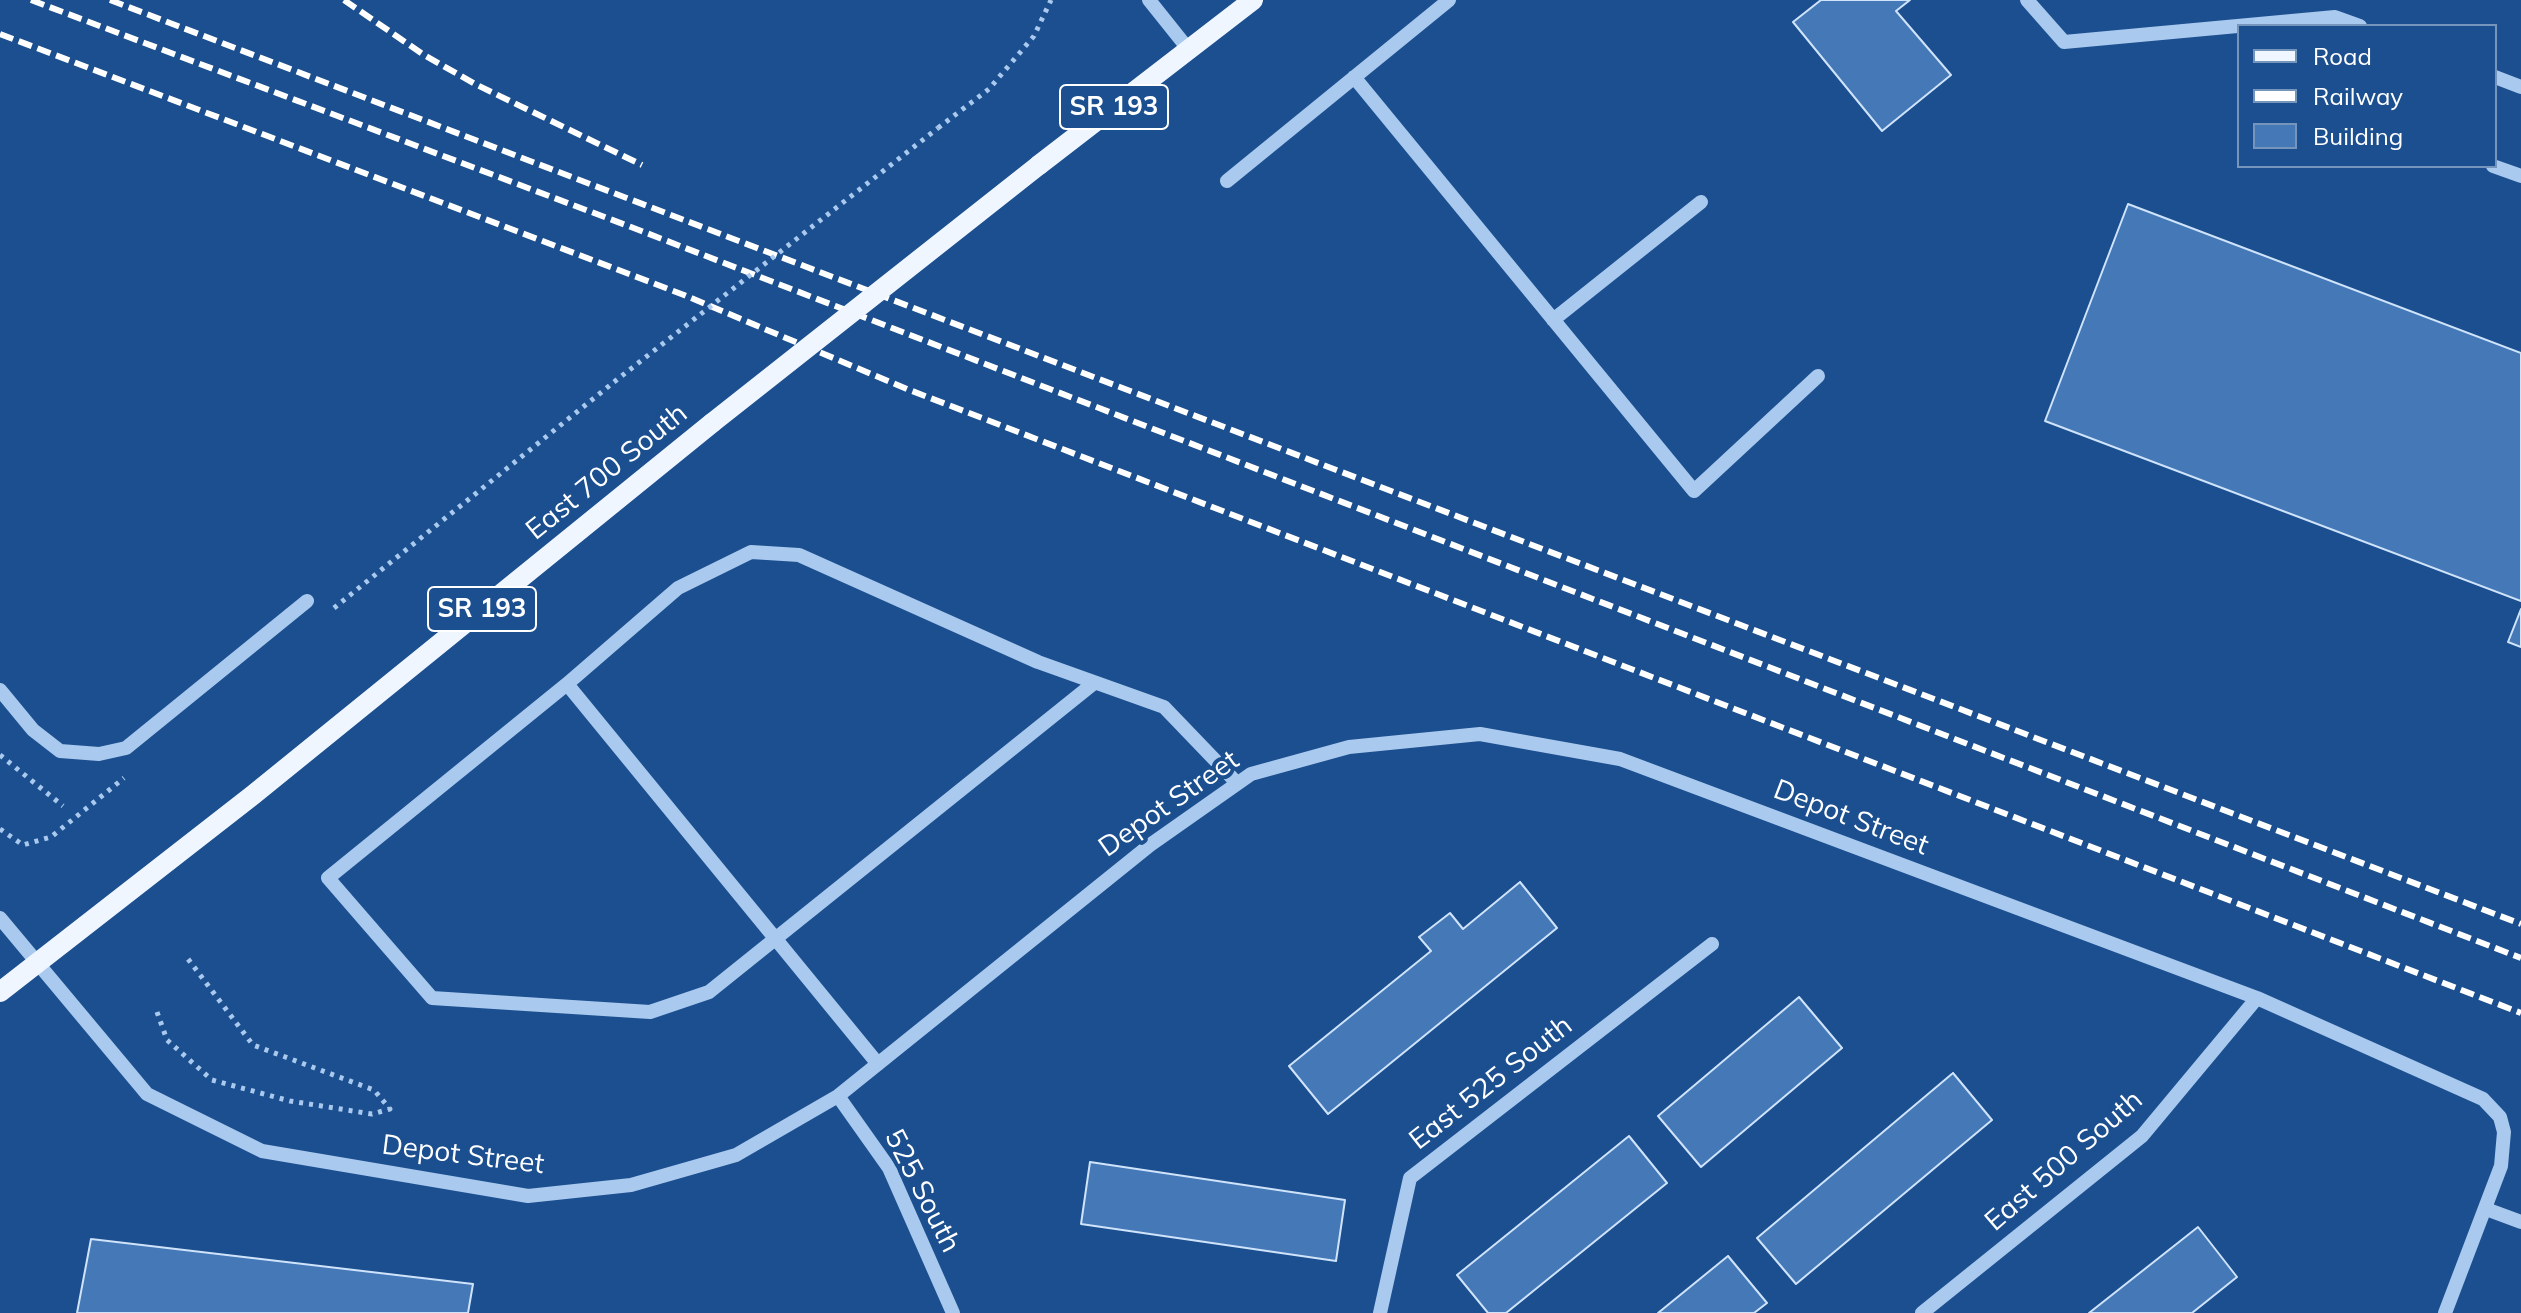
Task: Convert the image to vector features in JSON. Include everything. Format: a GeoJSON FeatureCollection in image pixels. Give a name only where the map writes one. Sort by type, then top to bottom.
{"type":"FeatureCollection","features":[{"type":"Feature","properties":{"kind":"main road","name":"East 700 South"},"geometry":{"type":"LineString","coordinates":[[0,992],[253,795],[712,423],[1253,0]]}},
{"type":"Feature","properties":{"kind":"street"},"geometry":{"type":"LineString","coordinates":[[1149,0],[1189,50]]}},
{"type":"Feature","properties":{"kind":"street"},"geometry":{"type":"LineString","coordinates":[[1227,181],[1449,0]]}},
{"type":"Feature","properties":{"kind":"street"},"geometry":{"type":"LineString","coordinates":[[2027,0],[2064,42],[2237,26]]}},
{"type":"Feature","properties":{"kind":"street"},"geometry":{"type":"LineString","coordinates":[[2259,24],[2335,17],[2354,24]]}},
{"type":"Feature","properties":{"kind":"street"},"geometry":{"type":"LineString","coordinates":[[1354,77],[1694,491],[1818,376]]}},
{"type":"Feature","properties":{"kind":"street"},"geometry":{"type":"LineString","coordinates":[[2497,78],[2521,87]]}},
{"type":"Feature","properties":{"kind":"street"},"geometry":{"type":"LineString","coordinates":[[2497,167],[2521,176]]}},
{"type":"Feature","properties":{"kind":"street"},"geometry":{"type":"LineString","coordinates":[[1553,320],[1701,202]]}},
{"type":"Feature","properties":{"kind":"street"},"geometry":{"type":"LineString","coordinates":[[1094,683],[709,992],[650,1012],[432,998],[328,878],[567,684],[678,588],[751,552],[799,555],[1038,662],[1164,707],[1237,783]]}},
{"type":"Feature","properties":{"kind":"street"},"geometry":{"type":"LineString","coordinates":[[0,690],[33,730],[60,751],[99,754],[126,748],[307,601]]}},
{"type":"Feature","properties":{"kind":"street"},"geometry":{"type":"LineString","coordinates":[[567,684],[878,1064]]}},
{"type":"Feature","properties":{"kind":"street","name":"Depot Street"},"geometry":{"type":"LineString","coordinates":[[0,918],[147,1094],[262,1151],[528,1196],[631,1185],[736,1155],[838,1096],[1150,845],[1251,774],[1349,747],[1480,734],[1620,759],[2257,998],[2483,1099],[2500,1117],[2504,1132],[2501,1166],[2486,1209]]}},
{"type":"Feature","properties":{"kind":"street","name":"East 525 South"},"geometry":{"type":"LineString","coordinates":[[1380,1313],[1410,1178],[1712,944]]}},
{"type":"Feature","properties":{"kind":"street","name":"East 500 South"},"geometry":{"type":"LineString","coordinates":[[1922,1313],[2142,1136],[2257,998]]}},
{"type":"Feature","properties":{"kind":"street","name":"525 South"},"geometry":{"type":"LineString","coordinates":[[838,1096],[889,1168],[957,1312]]}},
{"type":"Feature","properties":{"kind":"street"},"geometry":{"type":"LineString","coordinates":[[2445,1313],[2486,1209],[2521,1222]]}},
{"type":"Feature","properties":{"kind":"path"},"geometry":{"type":"LineString","coordinates":[[614,382],[989,89],[1034,36],[1051,0]]}},
{"type":"Feature","properties":{"kind":"path"},"geometry":{"type":"LineString","coordinates":[[0,755],[63,806]]}},
{"type":"Feature","properties":{"kind":"path"},"geometry":{"type":"LineString","coordinates":[[0,829],[23,845],[51,837]]}},
{"type":"Feature","properties":{"kind":"path"},"geometry":{"type":"LineString","coordinates":[[157,1012],[167,1040],[212,1080],[290,1101],[372,1114],[390,1109],[374,1090],[253,1045],[188,959]]}},
{"type":"Feature","properties":{"kind":"building"},"geometry":{"type":"Polygon","coordinates":[[[1821,0],[1910,0],[1896,11],[1951,75],[1882,131],[1793,22],[1821,0]]]}},
{"type":"Feature","properties":{"kind":"building"},"geometry":{"type":"Polygon","coordinates":[[[2128,204],[2521,353],[2521,601],[2045,421],[2128,204]]]}},
{"type":"Feature","properties":{"kind":"building"},"geometry":{"type":"Polygon","coordinates":[[[2521,609],[2521,647],[2508,642],[2521,609]]]}},
{"type":"Feature","properties":{"kind":"building"},"geometry":{"type":"Polygon","coordinates":[[[1520,882],[1557,928],[1328,1114],[1289,1066],[1431,951],[1419,937],[1450,913],[1463,929],[1520,882]]]}},
{"type":"Feature","properties":{"kind":"building"},"geometry":{"type":"Polygon","coordinates":[[[1799,997],[1842,1048],[1701,1167],[1658,1116],[1799,997]]]}},
{"type":"Feature","properties":{"kind":"building"},"geometry":{"type":"Polygon","coordinates":[[[1953,1073],[1992,1120],[1796,1284],[1757,1238],[1953,1073]]]}},
{"type":"Feature","properties":{"kind":"building"},"geometry":{"type":"Polygon","coordinates":[[[1629,1136],[1667,1183],[1506,1313],[1488,1313],[1457,1275],[1629,1136]]]}},
{"type":"Feature","properties":{"kind":"building"},"geometry":{"type":"Polygon","coordinates":[[[1090,1162],[1345,1200],[1336,1261],[1081,1224],[1090,1162]]]}},
{"type":"Feature","properties":{"kind":"building"},"geometry":{"type":"Polygon","coordinates":[[[2198,1227],[2237,1277],[2192,1313],[2089,1313],[2198,1227]]]}},
{"type":"Feature","properties":{"kind":"building"},"geometry":{"type":"Polygon","coordinates":[[[91,1239],[473,1284],[468,1313],[77,1313],[91,1239]]]}},
{"type":"Feature","properties":{"kind":"building"},"geometry":{"type":"Polygon","coordinates":[[[1728,1256],[1767,1303],[1754,1313],[1658,1313],[1728,1256]]]}},
{"type":"Feature","properties":{"kind":"railway"},"geometry":{"type":"LineString","coordinates":[[31,0],[631,227],[2521,958]]}},
{"type":"Feature","properties":{"kind":"railway"},"geometry":{"type":"LineString","coordinates":[[110,0],[2521,924]]}},
{"type":"Feature","properties":{"kind":"railway"},"geometry":{"type":"LineString","coordinates":[[344,0],[424,55],[477,85],[642,165]]}},
{"type":"Feature","properties":{"kind":"railway"},"geometry":{"type":"LineString","coordinates":[[0,34],[684,295],[907,389],[2521,1013]]}}]}
